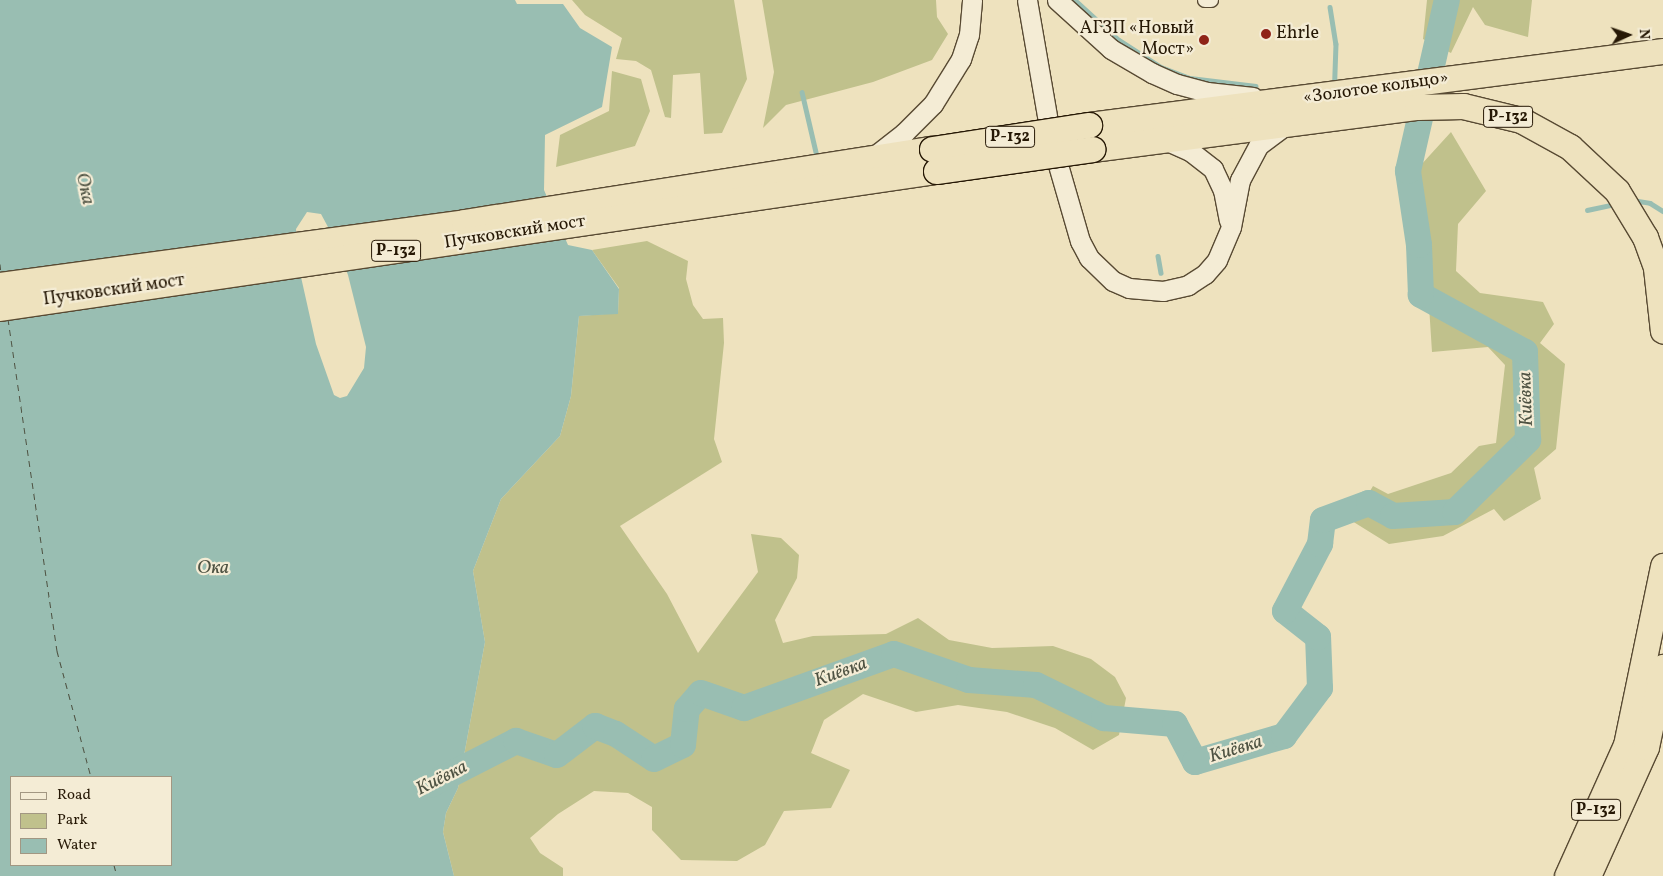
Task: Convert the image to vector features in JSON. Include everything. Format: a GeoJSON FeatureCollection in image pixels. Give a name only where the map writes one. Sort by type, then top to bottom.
{"type":"FeatureCollection","features":[{"type":"Feature","properties":{"kind":"highway","name":"«Золотое кольцо»"},"geometry":{"type":"LineString","coordinates":[[1090,137],[1288,111],[1663,51]]}},
{"type":"Feature","properties":{"kind":"highway","name":"«Золотое кольцо»"},"geometry":{"type":"LineString","coordinates":[[1288,111],[1463,106],[1521,120],[1570,147],[1616,191],[1645,238],[1656,268],[1663,331]]}},
{"type":"Feature","properties":{"kind":"highway","name":"Р-132"},"geometry":{"type":"LineString","coordinates":[[790,182],[1090,137],[1162,139],[1288,111]]}},
{"type":"Feature","properties":{"kind":"highway","name":"Р-132"},"geometry":{"type":"LineString","coordinates":[[790,182],[872,158],[934,160]]}},
{"type":"Feature","properties":{"kind":"highway","name":"Пучковский мост"},"geometry":{"type":"LineString","coordinates":[[0,286],[790,182]]}},
{"type":"Feature","properties":{"kind":"highway","name":"Пучковский мост"},"geometry":{"type":"LineString","coordinates":[[0,308],[790,182]]}},
{"type":"Feature","properties":{"kind":"highway","name":"Р-132"},"geometry":{"type":"LineString","coordinates":[[1567,876],[1636,746],[1663,566]]}},
{"type":"Feature","properties":{"kind":"highway","name":"Р-132"},"geometry":{"type":"LineString","coordinates":[[1588,876],[1663,667]]}},
{"type":"Feature","properties":{"kind":"main road"},"geometry":{"type":"LineString","coordinates":[[872,158],[904,133],[933,104],[961,58],[968,35],[972,0]]}},
{"type":"Feature","properties":{"kind":"main road"},"geometry":{"type":"LineString","coordinates":[[1027,0],[1052,144],[1080,241],[1101,271],[1129,288],[1146,292],[1176,290],[1205,274],[1217,260],[1231,227],[1240,180],[1259,145],[1288,111],[1177,84],[1111,49],[1057,0]]}},
{"type":"Feature","properties":{"kind":"main road"},"geometry":{"type":"LineString","coordinates":[[1162,139],[1190,150],[1213,169],[1223,190],[1231,227]]}},
{"type":"Feature","properties":{"kind":"street"},"geometry":{"type":"LineString","coordinates":[[1205,0],[1211,0]]}},
{"type":"Feature","properties":{"kind":"green space"},"geometry":{"type":"Polygon","coordinates":[[[572,0],[734,0],[747,79],[722,133],[704,134],[700,73],[673,75],[671,118],[665,117],[651,70],[636,61],[616,59],[622,38],[585,15],[572,0]]]}},
{"type":"Feature","properties":{"kind":"green space"},"geometry":{"type":"Polygon","coordinates":[[[762,0],[936,0],[937,17],[948,34],[932,60],[873,82],[786,105],[763,128],[774,72],[762,0]]]}},
{"type":"Feature","properties":{"kind":"green space"},"geometry":{"type":"Polygon","coordinates":[[[1427,0],[1532,0],[1528,37],[1485,25],[1473,7],[1451,53],[1423,39],[1427,0]]]}},
{"type":"Feature","properties":{"kind":"green space"},"geometry":{"type":"Polygon","coordinates":[[[612,71],[641,79],[650,111],[635,146],[556,167],[560,135],[609,111],[612,71]]]}},
{"type":"Feature","properties":{"kind":"green space"},"geometry":{"type":"Polygon","coordinates":[[[1451,132],[1486,191],[1458,224],[1456,271],[1480,293],[1543,302],[1554,324],[1540,343],[1565,364],[1556,449],[1534,468],[1541,499],[1504,521],[1494,509],[1443,536],[1389,544],[1352,521],[1373,486],[1388,494],[1451,473],[1479,446],[1496,443],[1505,365],[1488,347],[1432,352],[1420,166],[1451,132]]]}},
{"type":"Feature","properties":{"kind":"green space"},"geometry":{"type":"Polygon","coordinates":[[[647,241],[688,261],[686,279],[693,305],[703,319],[723,318],[724,343],[714,439],[722,462],[620,526],[667,594],[698,653],[758,572],[751,534],[781,538],[799,555],[797,578],[775,620],[783,643],[813,636],[886,634],[918,618],[949,640],[992,648],[1053,646],[1091,659],[1115,677],[1126,698],[1119,735],[1093,750],[1055,728],[1007,712],[958,705],[916,712],[863,694],[824,720],[811,753],[850,770],[831,808],[784,811],[765,845],[737,861],[681,860],[652,830],[652,807],[628,793],[594,791],[558,814],[530,838],[540,853],[563,868],[563,876],[454,876],[443,832],[446,813],[458,788],[485,642],[473,571],[501,499],[560,436],[571,396],[579,316],[618,313],[619,288],[592,250],[647,241]]]}},
{"type":"Feature","properties":{"kind":"water","name":"Ока"},"geometry":{"type":"Polygon","coordinates":[[[0,0],[515,0],[517,4],[563,4],[580,28],[612,47],[602,107],[545,135],[544,190],[568,245],[592,250],[619,289],[618,314],[579,316],[571,396],[560,436],[501,499],[473,571],[485,642],[458,788],[446,813],[443,832],[454,876],[0,876],[0,0]],[[307,212],[296,229],[299,268],[316,344],[334,395],[340,398],[347,396],[364,368],[366,347],[348,275],[335,240],[321,214],[307,212]]]}},
{"type":"Feature","properties":{"kind":"waterway"},"geometry":{"type":"LineString","coordinates":[[1075,0],[1119,40],[1161,67],[1190,78],[1256,86]]}},
{"type":"Feature","properties":{"kind":"waterway","name":"Киёвка"},"geometry":{"type":"LineString","coordinates":[[430,785],[516,741],[557,755],[595,726],[616,734],[654,759],[683,745],[687,709],[701,693],[744,708],[894,654],[969,680],[1036,685],[1104,718],[1175,724],[1195,762],[1284,736],[1320,688],[1318,637],[1285,611],[1320,544],[1323,520],[1369,503],[1393,516],[1455,512],[1528,440],[1525,352],[1421,295],[1419,245],[1408,171],[1447,0]]}},
{"type":"Feature","properties":{"kind":"waterway"},"geometry":{"type":"LineString","coordinates":[[1330,7],[1336,44],[1335,79]]}},
{"type":"Feature","properties":{"kind":"waterway"},"geometry":{"type":"LineString","coordinates":[[802,92],[816,152]]}},
{"type":"Feature","properties":{"kind":"waterway"},"geometry":{"type":"LineString","coordinates":[[1632,200],[1650,203],[1663,211]]}},
{"type":"Feature","properties":{"kind":"waterway"},"geometry":{"type":"LineString","coordinates":[[1587,210],[1615,204]]}},
{"type":"Feature","properties":{"kind":"waterway"},"geometry":{"type":"LineString","coordinates":[[1158,256],[1161,273]]}},
{"type":"Feature","properties":{"kind":"ferry route"},"geometry":{"type":"LineString","coordinates":[[0,264],[1,273]]}},
{"type":"Feature","properties":{"kind":"ferry route"},"geometry":{"type":"LineString","coordinates":[[8,319],[57,651],[91,776]]}},
{"type":"Feature","properties":{"kind":"ferry route"},"geometry":{"type":"LineString","coordinates":[[114,866],[117,876]]}},
{"type":"Feature","properties":{"kind":"place","name":"Ehrle"},"geometry":{"type":"Point","coordinates":[1266,34]}},
{"type":"Feature","properties":{"kind":"place","name":"АГЗП «Новый Мост»"},"geometry":{"type":"Point","coordinates":[1204,40]}}]}
